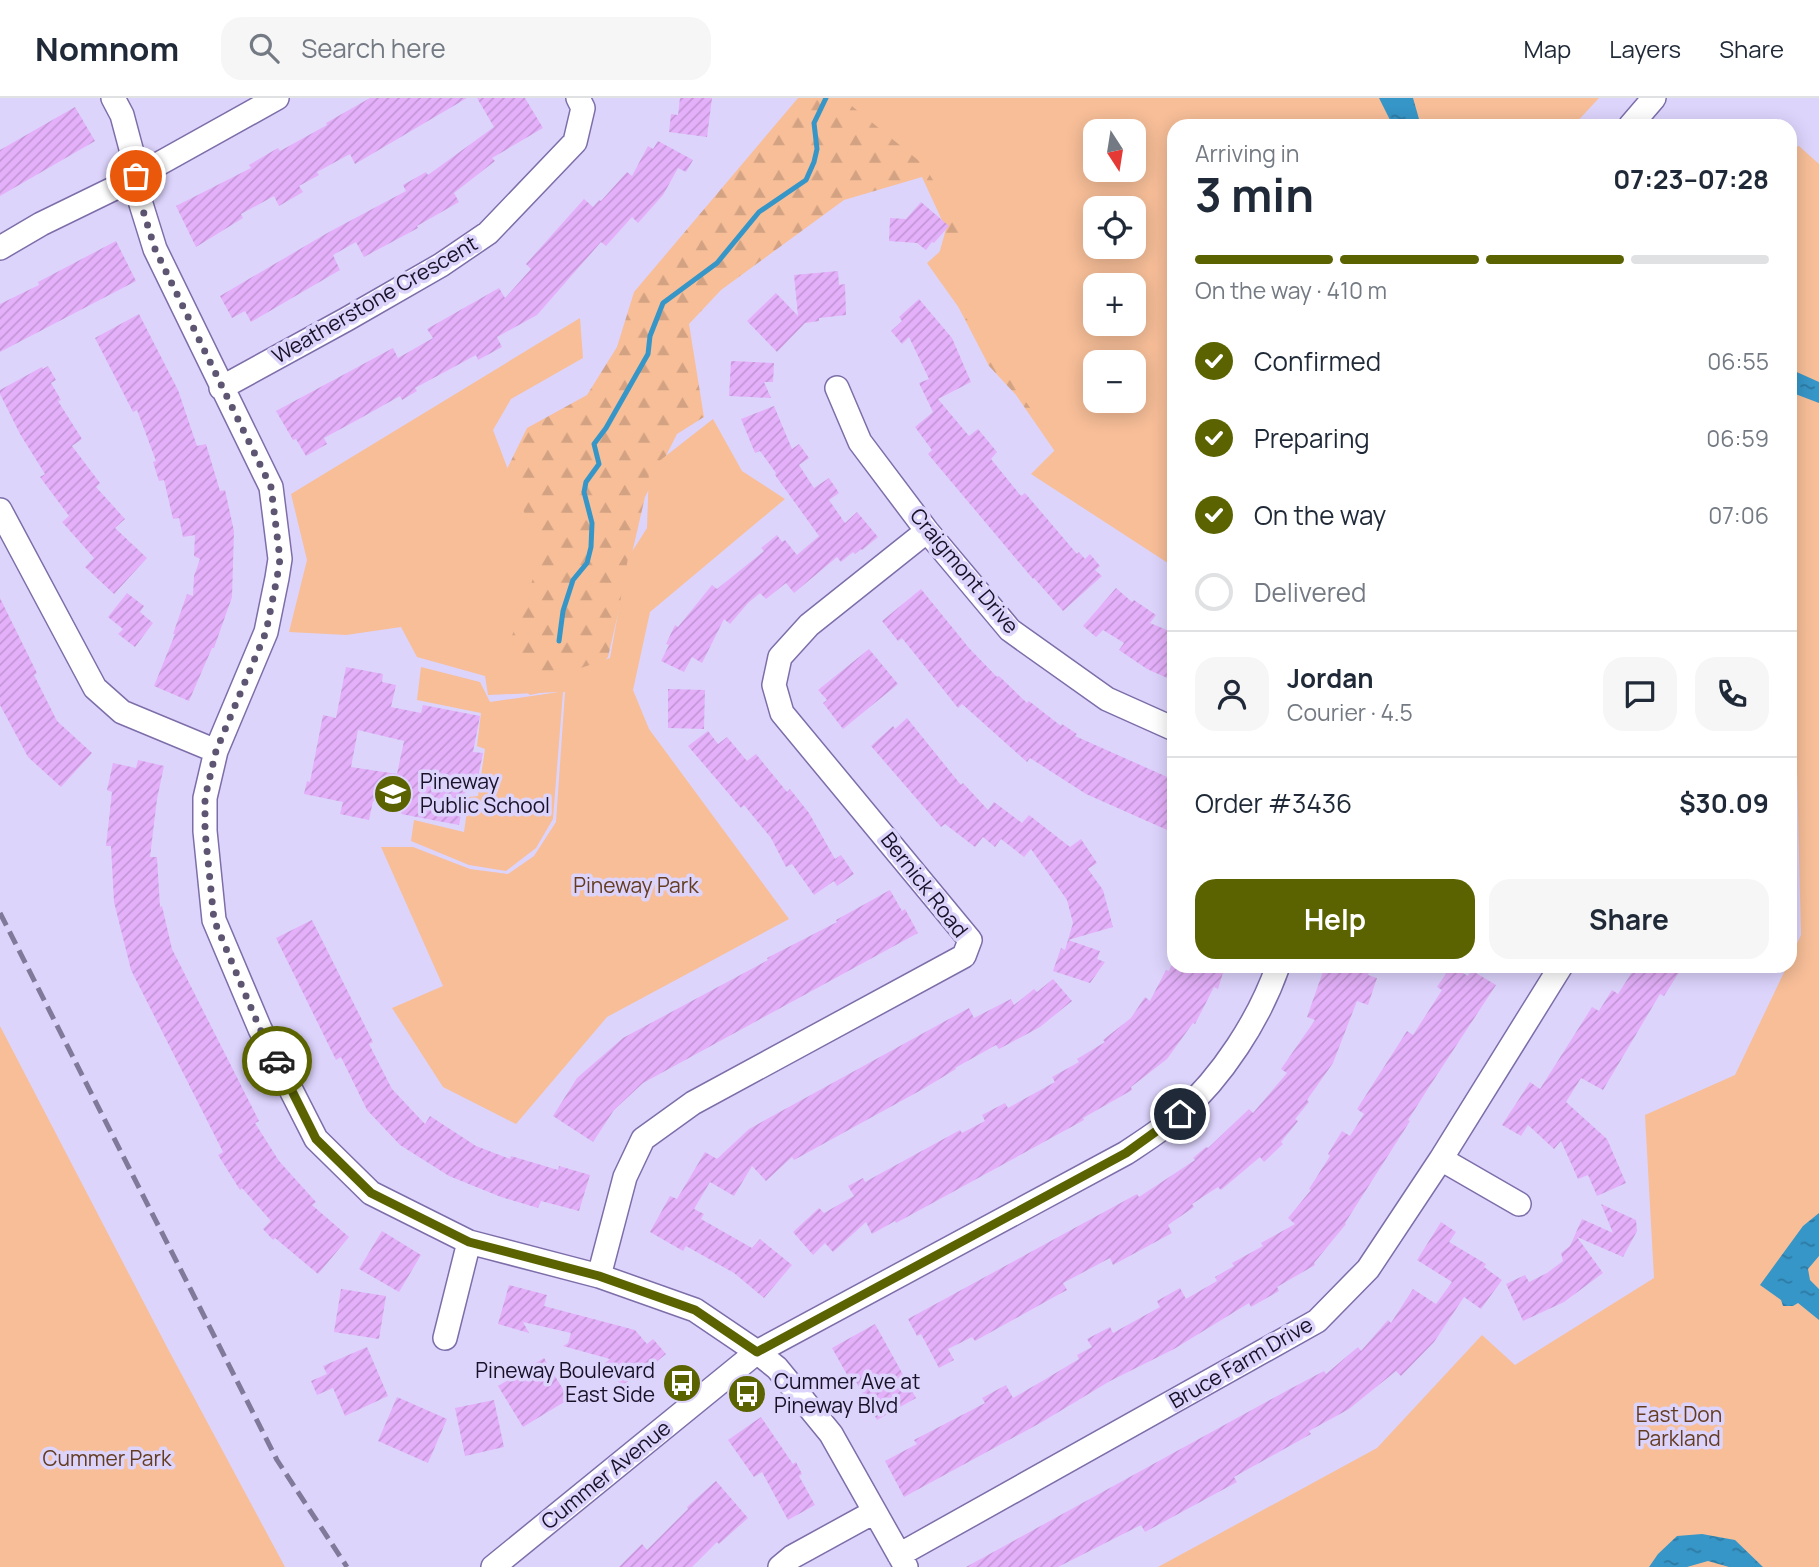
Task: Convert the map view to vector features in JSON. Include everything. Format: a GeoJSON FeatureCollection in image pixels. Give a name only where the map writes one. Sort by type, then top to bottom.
{"type":"FeatureCollection","features":[{"type":"Feature","properties":{"kind":"street"},"geometry":{"type":"LineString","coordinates":[[113,98],[122,115],[141,204],[155,249],[271,487],[280,559],[266,632],[216,751],[205,798],[205,831],[214,920],[260,1029],[316,1139],[371,1193],[469,1242],[599,1276],[695,1310],[757,1352],[777,1368],[831,1434],[902,1561]]}},
{"type":"Feature","properties":{"kind":"street"},"geometry":{"type":"LineString","coordinates":[[0,248],[277,98]]}},
{"type":"Feature","properties":{"kind":"street","name":"Weatherstone Crescent"},"geometry":{"type":"LineString","coordinates":[[221,388],[441,265],[488,233],[575,142],[583,108],[578,98]]}},
{"type":"Feature","properties":{"kind":"street"},"geometry":{"type":"LineString","coordinates":[[1636,119],[1654,98]]}},
{"type":"Feature","properties":{"kind":"street","name":"Craigmont Drive"},"geometry":{"type":"LineString","coordinates":[[837,388],[860,442],[927,531],[1010,630],[1107,699],[1167,726]]}},
{"type":"Feature","properties":{"kind":"street"},"geometry":{"type":"LineString","coordinates":[[0,510],[95,688],[122,712],[216,751]]}},
{"type":"Feature","properties":{"kind":"street","name":"Bernick Road"},"geometry":{"type":"LineString","coordinates":[[599,1276],[625,1177],[643,1139],[693,1104],[964,956],[971,940],[782,713],[774,685],[780,657],[809,625],[927,531]]}},
{"type":"Feature","properties":{"kind":"street","name":"Cummer Avenue"},"geometry":{"type":"LineString","coordinates":[[493,1567],[757,1352],[1126,1153],[1180,1114],[1226,1064],[1267,998],[1276,973]]}},
{"type":"Feature","properties":{"kind":"street","name":"Bruce Farm Drive"},"geometry":{"type":"LineString","coordinates":[[902,1561],[1317,1321],[1368,1269],[1441,1159],[1557,973]]}},
{"type":"Feature","properties":{"kind":"street"},"geometry":{"type":"LineString","coordinates":[[1441,1159],[1519,1204]]}},
{"type":"Feature","properties":{"kind":"street"},"geometry":{"type":"LineString","coordinates":[[445,1338],[469,1242]]}},
{"type":"Feature","properties":{"kind":"street"},"geometry":{"type":"LineString","coordinates":[[780,1567],[792,1557],[874,1512]]}},
{"type":"Feature","properties":{"kind":"green space"},"geometry":{"type":"Polygon","coordinates":[[[798,98],[1302,98],[1206,119],[1167,119],[1167,549],[1087,498],[1016,395],[989,366],[946,283],[934,272],[946,229],[922,177],[844,200],[721,290],[689,324],[704,417],[677,434],[645,497],[608,657],[584,684],[530,695],[488,657],[507,469],[527,428],[587,395],[617,347],[634,292],[798,98]]]}},
{"type":"Feature","properties":{"kind":"green space"},"geometry":{"type":"Polygon","coordinates":[[[842,98],[1599,98],[1580,119],[1167,119],[1167,562],[1031,474],[1058,447],[927,263],[963,231],[924,165],[842,98]]]}},
{"type":"Feature","properties":{"kind":"green space","name":"East Don Parkland"},"geometry":{"type":"Polygon","coordinates":[[[1797,147],[1819,164],[1819,1567],[1158,1567],[1377,1448],[1482,1335],[1515,1365],[1654,1278],[1645,1115],[1735,1075],[1784,973],[1797,973],[1797,944],[1801,935],[1797,771],[1797,147]]]}},
{"type":"Feature","properties":{"kind":"green space","name":"Pineway Park"},"geometry":{"type":"Polygon","coordinates":[[[580,318],[583,358],[511,399],[493,430],[541,557],[509,644],[519,670],[569,672],[610,658],[628,558],[647,528],[649,469],[713,419],[742,471],[785,499],[650,612],[633,690],[649,729],[789,919],[607,1017],[516,1124],[443,1087],[392,1008],[443,986],[381,847],[413,847],[470,869],[508,874],[534,856],[556,822],[565,692],[553,819],[536,848],[506,871],[469,865],[411,841],[414,820],[464,832],[469,797],[478,796],[485,749],[477,746],[481,713],[417,700],[421,667],[480,682],[490,702],[559,692],[488,695],[485,676],[417,657],[401,627],[346,635],[289,632],[307,560],[291,494],[580,318]]]}},
{"type":"Feature","properties":{"kind":"green space","name":"Cummer Park"},"geometry":{"type":"Polygon","coordinates":[[[0,1026],[168,1349],[285,1567],[0,1567],[0,1026]]]}},
{"type":"Feature","properties":{"kind":"water"},"geometry":{"type":"Polygon","coordinates":[[[1379,98],[1413,98],[1419,119],[1390,119],[1379,98]]]}},
{"type":"Feature","properties":{"kind":"water"},"geometry":{"type":"Polygon","coordinates":[[[1797,372],[1819,382],[1819,403],[1797,395],[1797,372]]]}},
{"type":"Feature","properties":{"kind":"water"},"geometry":{"type":"Polygon","coordinates":[[[1819,1213],[1819,1256],[1808,1269],[1810,1280],[1819,1289],[1819,1320],[1798,1303],[1783,1306],[1781,1300],[1760,1285],[1803,1226],[1819,1213]]]}},
{"type":"Feature","properties":{"kind":"water"},"geometry":{"type":"Polygon","coordinates":[[[1702,1534],[1735,1540],[1763,1567],[1729,1567],[1708,1561],[1687,1567],[1649,1567],[1677,1536],[1702,1534]]]}},
{"type":"Feature","properties":{"kind":"building"},"geometry":{"type":"Polygon","coordinates":[[[370,98],[467,98],[355,164],[350,154],[317,172],[319,175],[299,186],[303,192],[279,206],[274,196],[241,214],[243,218],[196,247],[176,206],[251,168],[249,165],[327,125],[326,123],[370,98]]]}},
{"type":"Feature","properties":{"kind":"building"},"geometry":{"type":"Polygon","coordinates":[[[477,98],[525,98],[543,128],[492,158],[495,161],[454,193],[459,202],[417,226],[418,228],[364,257],[356,242],[333,255],[340,270],[251,322],[245,311],[232,318],[220,296],[329,232],[406,191],[403,185],[426,172],[428,175],[494,127],[477,98]]]}},
{"type":"Feature","properties":{"kind":"building"},"geometry":{"type":"Polygon","coordinates":[[[680,98],[712,98],[707,137],[669,132],[671,114],[678,115],[680,98]]]}},
{"type":"Feature","properties":{"kind":"building"},"geometry":{"type":"Polygon","coordinates":[[[75,107],[95,141],[0,196],[0,150],[75,107]]]}},
{"type":"Feature","properties":{"kind":"building"},"geometry":{"type":"Polygon","coordinates":[[[658,141],[693,160],[686,172],[678,168],[663,195],[638,223],[632,217],[606,246],[601,242],[537,315],[497,337],[502,347],[478,360],[476,355],[415,388],[417,391],[402,400],[400,396],[324,438],[327,444],[306,456],[276,411],[393,348],[398,358],[433,338],[427,329],[499,288],[505,298],[531,269],[526,264],[584,199],[593,207],[601,201],[627,172],[632,176],[648,146],[653,149],[658,141]]]}},
{"type":"Feature","properties":{"kind":"building"},"geometry":{"type":"Polygon","coordinates":[[[921,202],[949,226],[926,250],[917,243],[889,241],[890,218],[906,219],[921,202]]]}},
{"type":"Feature","properties":{"kind":"building"},"geometry":{"type":"Polygon","coordinates":[[[116,241],[136,281],[0,352],[0,304],[116,241]]]}},
{"type":"Feature","properties":{"kind":"building"},"geometry":{"type":"Polygon","coordinates":[[[838,271],[839,285],[845,284],[846,315],[819,318],[819,321],[805,323],[777,352],[747,321],[776,293],[798,316],[794,275],[838,271]]]}},
{"type":"Feature","properties":{"kind":"building"},"geometry":{"type":"Polygon","coordinates":[[[919,299],[952,338],[971,382],[938,399],[969,436],[978,429],[997,452],[991,459],[1021,496],[1025,493],[1077,554],[1079,552],[1085,559],[1090,554],[1100,566],[1095,570],[1102,576],[1063,611],[928,454],[932,450],[915,427],[933,412],[919,383],[929,379],[909,337],[902,344],[891,331],[902,321],[899,317],[919,299]]]}},
{"type":"Feature","properties":{"kind":"building"},"geometry":{"type":"Polygon","coordinates":[[[139,314],[178,390],[197,446],[206,444],[220,491],[225,490],[234,531],[232,597],[214,648],[189,701],[154,686],[175,634],[187,594],[193,596],[194,576],[200,559],[194,556],[195,535],[183,537],[179,518],[173,519],[164,480],[159,481],[153,462],[156,461],[137,410],[133,412],[95,338],[139,314]]]}},
{"type":"Feature","properties":{"kind":"building"},"geometry":{"type":"Polygon","coordinates":[[[731,361],[774,363],[773,382],[764,382],[771,398],[729,396],[731,361]]]}},
{"type":"Feature","properties":{"kind":"building"},"geometry":{"type":"Polygon","coordinates":[[[48,366],[56,380],[51,383],[61,400],[58,401],[82,439],[72,446],[100,483],[96,487],[125,519],[115,528],[147,558],[114,594],[85,567],[94,558],[62,522],[69,516],[40,477],[45,474],[20,434],[0,394],[0,390],[48,366]]]}},
{"type":"Feature","properties":{"kind":"building"},"geometry":{"type":"Polygon","coordinates":[[[774,406],[792,449],[799,444],[809,458],[799,465],[814,488],[829,478],[839,493],[829,500],[845,523],[857,512],[878,537],[841,562],[837,557],[794,593],[786,583],[766,599],[760,593],[730,624],[724,619],[702,663],[692,657],[684,672],[661,661],[669,645],[666,644],[675,625],[678,627],[712,585],[717,589],[764,551],[761,548],[777,535],[782,542],[785,540],[797,555],[819,536],[760,451],[755,453],[741,419],[774,406]]]}},
{"type":"Feature","properties":{"kind":"building"},"geometry":{"type":"Polygon","coordinates":[[[1116,588],[1132,602],[1134,600],[1156,615],[1150,623],[1167,630],[1167,678],[1147,669],[1119,650],[1124,643],[1103,630],[1096,637],[1083,626],[1116,588]]]}},
{"type":"Feature","properties":{"kind":"building"},"geometry":{"type":"Polygon","coordinates":[[[921,589],[969,648],[1027,703],[1029,701],[1061,726],[1062,724],[1077,734],[1075,736],[1167,777],[1167,830],[1086,794],[1030,758],[1027,762],[962,704],[958,708],[902,638],[898,641],[882,621],[921,589]]]}},
{"type":"Feature","properties":{"kind":"building"},"geometry":{"type":"Polygon","coordinates":[[[127,593],[144,606],[140,612],[153,623],[135,647],[118,634],[123,629],[108,617],[127,593]]]}},
{"type":"Feature","properties":{"kind":"building"},"geometry":{"type":"Polygon","coordinates":[[[0,598],[57,721],[92,753],[61,787],[28,757],[0,705],[0,598]]]}},
{"type":"Feature","properties":{"kind":"building"},"geometry":{"type":"Polygon","coordinates":[[[869,649],[898,684],[843,729],[823,703],[827,700],[818,690],[869,649]]]}},
{"type":"Feature","properties":{"kind":"building"},"geometry":{"type":"Polygon","coordinates":[[[346,667],[383,674],[382,682],[396,685],[391,707],[421,713],[423,705],[480,716],[473,752],[483,753],[475,792],[466,790],[459,825],[401,814],[403,807],[373,801],[369,820],[340,814],[343,802],[304,794],[307,781],[310,782],[323,715],[336,718],[346,667]],[[358,730],[351,767],[397,774],[404,741],[358,730]]]}},
{"type":"Feature","properties":{"kind":"building"},"geometry":{"type":"Polygon","coordinates":[[[668,689],[705,690],[704,729],[668,728],[668,689]]]}},
{"type":"Feature","properties":{"kind":"building"},"geometry":{"type":"Polygon","coordinates":[[[907,718],[961,785],[963,783],[988,810],[994,802],[1022,823],[1029,815],[1070,847],[1081,839],[1097,863],[1088,869],[1103,890],[1113,927],[1068,940],[1073,923],[1067,900],[1031,849],[1024,857],[1001,839],[995,847],[983,837],[975,847],[945,824],[941,827],[871,746],[893,726],[895,729],[907,718]]]}},
{"type":"Feature","properties":{"kind":"building"},"geometry":{"type":"Polygon","coordinates":[[[708,731],[718,744],[727,737],[747,761],[756,754],[787,792],[790,789],[809,813],[835,859],[841,855],[854,874],[837,886],[834,881],[814,895],[792,864],[786,867],[771,838],[744,805],[741,808],[688,746],[708,731]]]}},
{"type":"Feature","properties":{"kind":"building"},"geometry":{"type":"Polygon","coordinates":[[[138,760],[164,766],[150,857],[157,857],[160,907],[162,906],[172,949],[259,1121],[255,1123],[279,1161],[316,1202],[312,1205],[349,1237],[318,1274],[275,1238],[273,1240],[263,1229],[271,1221],[242,1188],[240,1190],[218,1155],[223,1152],[131,970],[114,902],[111,846],[106,846],[112,792],[107,790],[113,763],[136,768],[138,760]]]}},
{"type":"Feature","properties":{"kind":"building"},"geometry":{"type":"Polygon","coordinates":[[[890,890],[902,911],[905,909],[918,933],[643,1083],[614,1110],[593,1142],[553,1116],[577,1078],[623,1038],[837,922],[836,920],[890,890]]]}},
{"type":"Feature","properties":{"kind":"building"},"geometry":{"type":"Polygon","coordinates":[[[312,920],[373,1042],[369,1044],[392,1089],[425,1124],[430,1116],[476,1146],[510,1159],[511,1156],[558,1170],[559,1166],[590,1175],[579,1211],[541,1201],[538,1208],[501,1197],[449,1176],[400,1145],[367,1110],[341,1057],[336,1060],[276,938],[312,920]]]}},
{"type":"Feature","properties":{"kind":"building"},"geometry":{"type":"Polygon","coordinates":[[[1068,940],[1100,951],[1097,959],[1105,962],[1090,983],[1053,971],[1061,948],[1065,950],[1068,940]]]}},
{"type":"Feature","properties":{"kind":"building"},"geometry":{"type":"Polygon","coordinates":[[[1166,970],[1167,973],[1223,973],[1218,989],[1214,987],[1195,1024],[1193,1023],[1167,1059],[1131,1087],[1132,1090],[1083,1118],[1084,1120],[896,1223],[895,1221],[872,1234],[866,1222],[833,1252],[825,1243],[813,1255],[793,1232],[819,1208],[824,1213],[854,1196],[848,1186],[863,1178],[865,1182],[960,1130],[962,1133],[985,1121],[982,1115],[1005,1103],[1008,1108],[1055,1082],[1052,1077],[1079,1062],[1077,1059],[1105,1042],[1103,1040],[1131,1018],[1145,997],[1150,1001],[1166,970]]]}},
{"type":"Feature","properties":{"kind":"building"},"geometry":{"type":"Polygon","coordinates":[[[1323,973],[1369,973],[1377,978],[1368,1005],[1357,1001],[1333,1063],[1295,1119],[1298,1121],[1281,1142],[1283,1144],[1264,1162],[1260,1157],[1221,1190],[1218,1187],[1192,1204],[1194,1207],[1168,1225],[1172,1233],[1113,1265],[1110,1258],[1063,1283],[1067,1290],[975,1341],[972,1337],[948,1349],[954,1360],[939,1368],[921,1334],[917,1336],[908,1319],[1137,1194],[1139,1197],[1195,1160],[1193,1158],[1208,1148],[1249,1109],[1253,1113],[1287,1073],[1281,1069],[1315,1020],[1307,1017],[1323,973]]]}},
{"type":"Feature","properties":{"kind":"building"},"geometry":{"type":"Polygon","coordinates":[[[1446,973],[1463,973],[1468,976],[1470,973],[1476,973],[1496,985],[1408,1120],[1410,1121],[1346,1224],[1315,1265],[1277,1287],[1279,1291],[1251,1307],[1249,1303],[1174,1349],[1110,1381],[1042,1422],[904,1497],[885,1461],[917,1444],[914,1440],[985,1403],[982,1398],[1006,1385],[1013,1398],[1079,1359],[1077,1355],[1092,1347],[1087,1339],[1110,1327],[1113,1333],[1160,1307],[1157,1301],[1180,1288],[1186,1299],[1217,1281],[1215,1277],[1234,1266],[1232,1263],[1263,1246],[1261,1243],[1295,1224],[1288,1218],[1311,1190],[1309,1189],[1342,1131],[1350,1136],[1364,1114],[1357,1109],[1407,1031],[1413,1035],[1442,990],[1437,987],[1446,973]]]}},
{"type":"Feature","properties":{"kind":"building"},"geometry":{"type":"Polygon","coordinates":[[[1632,973],[1679,973],[1664,996],[1660,994],[1603,1090],[1581,1078],[1566,1102],[1607,1139],[1626,1183],[1597,1196],[1588,1175],[1578,1179],[1561,1141],[1554,1149],[1528,1125],[1521,1136],[1502,1125],[1530,1082],[1540,1089],[1592,1007],[1599,1011],[1612,990],[1618,994],[1632,973]]]}},
{"type":"Feature","properties":{"kind":"building"},"geometry":{"type":"Polygon","coordinates":[[[1053,979],[1072,1001],[1040,1027],[999,1049],[996,1045],[923,1089],[794,1160],[792,1157],[766,1181],[752,1166],[734,1196],[710,1182],[694,1209],[704,1214],[701,1219],[752,1248],[760,1239],[792,1265],[764,1298],[734,1273],[686,1246],[683,1251],[650,1232],[670,1196],[677,1199],[705,1152],[717,1159],[749,1129],[969,1008],[974,1018],[1011,999],[1014,1005],[1034,989],[1037,992],[1053,979]]]}},
{"type":"Feature","properties":{"kind":"building"},"geometry":{"type":"Polygon","coordinates":[[[1601,1204],[1636,1220],[1637,1231],[1623,1257],[1577,1237],[1603,1273],[1564,1302],[1523,1321],[1506,1284],[1525,1275],[1529,1282],[1563,1261],[1561,1253],[1570,1246],[1582,1219],[1613,1233],[1601,1204]]]}},
{"type":"Feature","properties":{"kind":"building"},"geometry":{"type":"Polygon","coordinates":[[[1441,1222],[1456,1232],[1449,1242],[1486,1264],[1484,1267],[1502,1280],[1481,1309],[1464,1297],[1434,1342],[1401,1376],[1396,1371],[1349,1409],[1309,1431],[1311,1434],[1234,1477],[1237,1482],[1145,1532],[1141,1525],[1058,1567],[966,1567],[1288,1390],[1324,1371],[1326,1374],[1358,1347],[1361,1351],[1388,1320],[1391,1323],[1413,1289],[1436,1304],[1452,1282],[1417,1260],[1441,1222]]]}},
{"type":"Feature","properties":{"kind":"building"},"geometry":{"type":"Polygon","coordinates":[[[382,1231],[421,1255],[399,1292],[359,1269],[382,1231]]]}},
{"type":"Feature","properties":{"kind":"building"},"geometry":{"type":"Polygon","coordinates":[[[509,1285],[547,1295],[544,1306],[635,1330],[647,1344],[653,1339],[666,1354],[622,1386],[614,1376],[608,1381],[598,1369],[610,1359],[563,1346],[568,1343],[571,1333],[523,1322],[529,1333],[498,1324],[509,1285]]]}},
{"type":"Feature","properties":{"kind":"building"},"geometry":{"type":"Polygon","coordinates":[[[341,1289],[386,1296],[379,1339],[334,1332],[341,1289]]]}},
{"type":"Feature","properties":{"kind":"building"},"geometry":{"type":"Polygon","coordinates":[[[875,1324],[916,1398],[877,1420],[854,1378],[850,1380],[832,1348],[875,1324]]]}},
{"type":"Feature","properties":{"kind":"building"},"geometry":{"type":"Polygon","coordinates":[[[367,1347],[388,1396],[345,1416],[333,1388],[317,1395],[311,1381],[327,1374],[323,1366],[367,1347]]]}},
{"type":"Feature","properties":{"kind":"building"},"geometry":{"type":"Polygon","coordinates":[[[544,1358],[569,1399],[523,1427],[498,1386],[544,1358]]]}},
{"type":"Feature","properties":{"kind":"building"},"geometry":{"type":"Polygon","coordinates":[[[397,1397],[447,1419],[428,1463],[378,1441],[397,1397]]]}},
{"type":"Feature","properties":{"kind":"building"},"geometry":{"type":"Polygon","coordinates":[[[494,1400],[504,1447],[465,1456],[455,1408],[494,1400]]]}},
{"type":"Feature","properties":{"kind":"building"},"geometry":{"type":"Polygon","coordinates":[[[761,1417],[793,1464],[796,1462],[802,1474],[799,1476],[815,1505],[788,1520],[762,1472],[754,1477],[728,1440],[761,1417]]]}},
{"type":"Feature","properties":{"kind":"building"},"geometry":{"type":"Polygon","coordinates":[[[716,1481],[748,1518],[719,1544],[717,1542],[692,1567],[619,1567],[642,1544],[647,1550],[687,1507],[716,1481]]]}},
{"type":"Feature","properties":{"kind":"waterway"},"geometry":{"type":"LineString","coordinates":[[559,641],[563,611],[573,580],[587,563],[591,547],[592,523],[584,492],[586,482],[599,464],[594,444],[648,354],[650,336],[663,303],[717,263],[759,212],[806,180],[817,149],[814,123],[826,98]]}},
{"type":"Feature","properties":{"kind":"railway"},"geometry":{"type":"LineString","coordinates":[[0,913],[277,1460],[347,1567]]}},
{"type":"Feature","properties":{"kind":"way so far"},"geometry":{"type":"LineString","coordinates":[[136,176],[141,204],[155,249],[271,487],[280,559],[277,578],[266,632],[216,751],[205,798],[205,831],[214,920],[260,1029],[277,1061]]}},
{"type":"Feature","properties":{"kind":"place","name":"Pineway Public School"},"geometry":{"type":"Point","coordinates":[393,794]}},
{"type":"Feature","properties":{"kind":"place","name":"Pineway Boulevard East Side"},"geometry":{"type":"Point","coordinates":[682,1383]}},
{"type":"Feature","properties":{"kind":"place","name":"Cummer Ave at Pineway Blvd"},"geometry":{"type":"Point","coordinates":[747,1394]}},
{"type":"Feature","properties":{"kind":"route"},"geometry":{"type":"LineString","coordinates":[[277,1061],[316,1139],[371,1193],[469,1242],[599,1276],[695,1310],[757,1352],[1126,1153],[1180,1114]]}}]}
